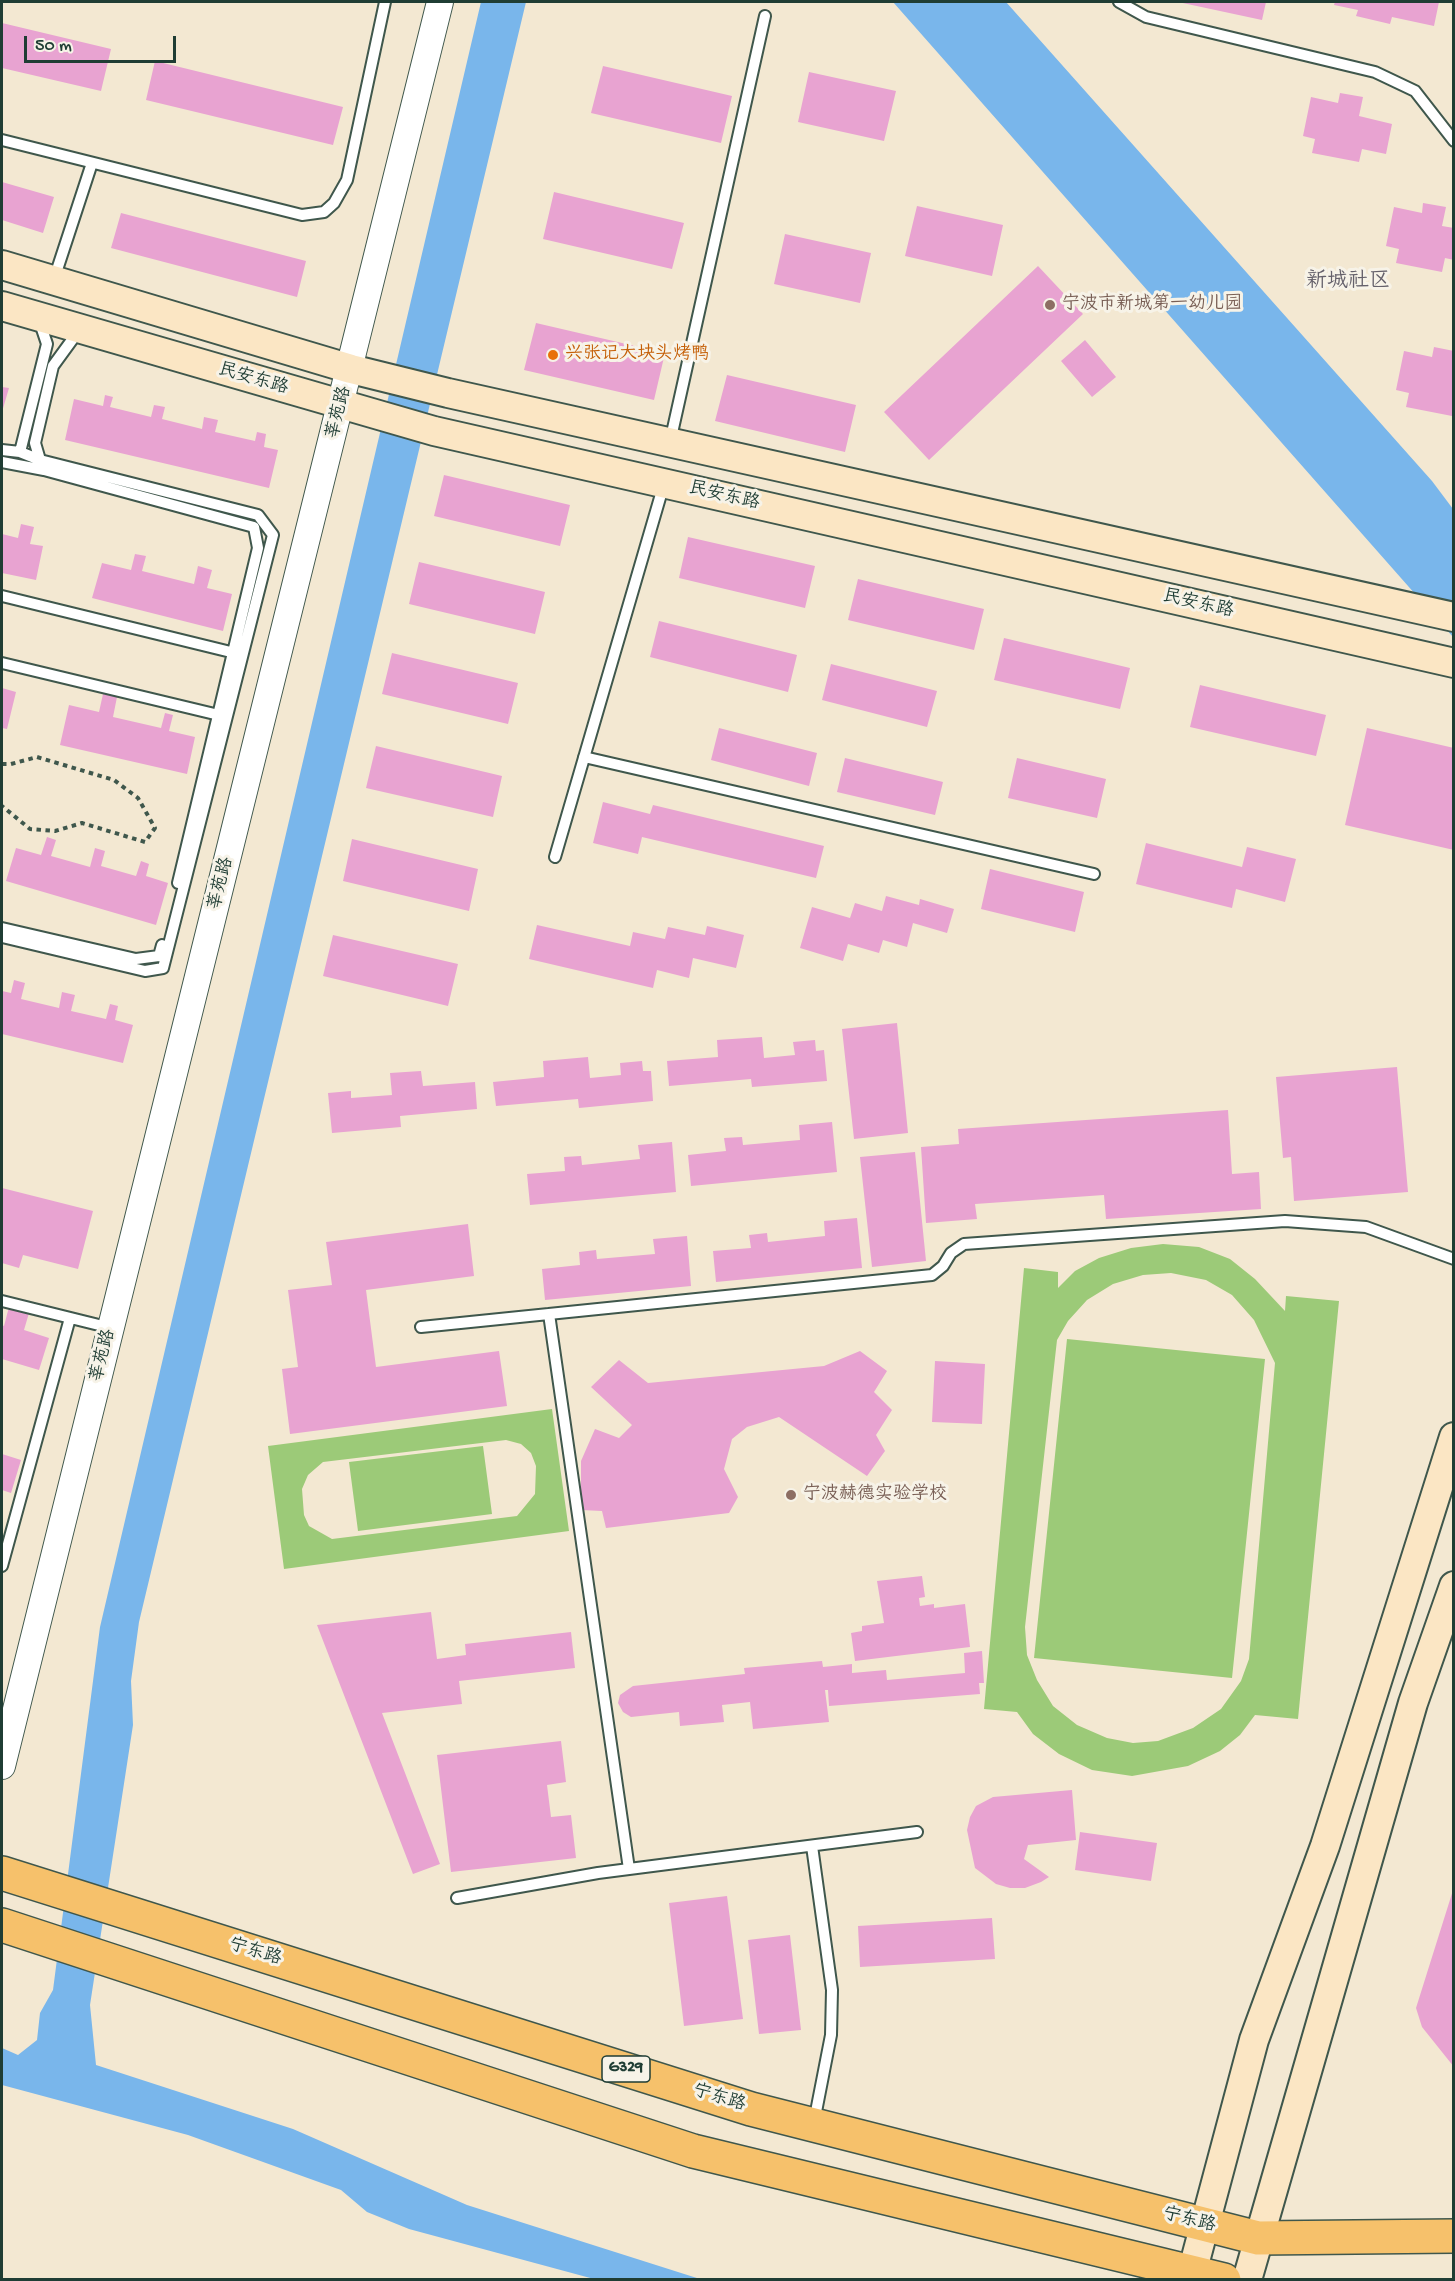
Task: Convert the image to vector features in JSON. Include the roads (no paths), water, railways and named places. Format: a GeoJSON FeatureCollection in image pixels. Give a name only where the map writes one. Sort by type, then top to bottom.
{"type":"FeatureCollection","features":[{"type":"Feature","properties":{"kind":"main road","name":"民安东路"},"geometry":{"type":"LineString","coordinates":[[2,265],[351,369],[448,393],[1454,617]]}},
{"type":"Feature","properties":{"kind":"main road","name":"民安东路"},"geometry":{"type":"LineString","coordinates":[[2,306],[434,431],[1454,663]]}},
{"type":"Feature","properties":{"kind":"main road"},"geometry":{"type":"LineString","coordinates":[[1191,2276],[1254,2040],[1325,1846],[1454,1437]]}},
{"type":"Feature","properties":{"kind":"main road"},"geometry":{"type":"LineString","coordinates":[[1247,2280],[1413,1703],[1454,1586]]}},
{"type":"Feature","properties":{"kind":"main road","name":"宁东路"},"geometry":{"type":"LineString","coordinates":[[2,1873],[751,2109],[1205,2225],[1258,2238],[1454,2236]]}},
{"type":"Feature","properties":{"kind":"main road"},"geometry":{"type":"LineString","coordinates":[[2,1925],[693,2151],[1191,2276],[1224,2280]]}},
{"type":"Feature","properties":{"kind":"street","name":"莘苑路"},"geometry":{"type":"LineString","coordinates":[[2,1766],[342,406],[440,2]]}},
{"type":"Feature","properties":{"kind":"lane"},"geometry":{"type":"LineString","coordinates":[[2,140],[302,215],[324,212],[334,203],[347,180],[385,2]]}},
{"type":"Feature","properties":{"kind":"lane"},"geometry":{"type":"LineString","coordinates":[[1119,2],[1146,17],[1375,72],[1415,91],[1454,141]]}},
{"type":"Feature","properties":{"kind":"lane"},"geometry":{"type":"LineString","coordinates":[[670,442],[765,16]]}},
{"type":"Feature","properties":{"kind":"lane"},"geometry":{"type":"LineString","coordinates":[[53,280],[92,163]]}},
{"type":"Feature","properties":{"kind":"lane"},"geometry":{"type":"LineString","coordinates":[[20,452],[46,344],[38,316]]}},
{"type":"Feature","properties":{"kind":"lane"},"geometry":{"type":"LineString","coordinates":[[39,460],[35,443],[53,366],[80,329]]}},
{"type":"Feature","properties":{"kind":"lane"},"geometry":{"type":"LineString","coordinates":[[2,450],[20,452],[39,460],[258,515],[273,535],[238,653]]}},
{"type":"Feature","properties":{"kind":"lane"},"geometry":{"type":"LineString","coordinates":[[2,462],[45,471],[254,526],[258,548],[238,653],[163,968],[145,971],[2,937]]}},
{"type":"Feature","properties":{"kind":"lane"},"geometry":{"type":"LineString","coordinates":[[555,857],[664,483]]}},
{"type":"Feature","properties":{"kind":"lane"},"geometry":{"type":"LineString","coordinates":[[2,596],[238,653]]}},
{"type":"Feature","properties":{"kind":"lane"},"geometry":{"type":"LineString","coordinates":[[2,663],[223,716]]}},
{"type":"Feature","properties":{"kind":"lane"},"geometry":{"type":"LineString","coordinates":[[2,928],[136,959],[159,956],[223,716]]}},
{"type":"Feature","properties":{"kind":"lane"},"geometry":{"type":"LineString","coordinates":[[584,757],[1094,874]]}},
{"type":"Feature","properties":{"kind":"lane"},"geometry":{"type":"LineString","coordinates":[[421,1327],[932,1275],[943,1266],[951,1253],[964,1244],[1285,1221],[1366,1227],[1454,1259]]}},
{"type":"Feature","properties":{"kind":"lane"},"geometry":{"type":"LineString","coordinates":[[2,1301],[111,1328]]}},
{"type":"Feature","properties":{"kind":"lane"},"geometry":{"type":"LineString","coordinates":[[549,1314],[628,1869]]}},
{"type":"Feature","properties":{"kind":"lane"},"geometry":{"type":"LineString","coordinates":[[2,1566],[70,1318]]}},
{"type":"Feature","properties":{"kind":"lane"},"geometry":{"type":"LineString","coordinates":[[457,1898],[628,1869],[917,1832]]}},
{"type":"Feature","properties":{"kind":"lane"},"geometry":{"type":"LineString","coordinates":[[812,1846],[832,1990],[831,2035],[813,2125]]}},
{"type":"Feature","properties":{"kind":"water"},"geometry":{"type":"Polygon","coordinates":[[[481,2],[526,2],[139,1622],[131,1681],[133,1725],[90,2005],[96,2065],[293,2129],[467,2205],[700,2279],[594,2279],[409,2229],[367,2212],[341,2190],[188,2135],[2,2085],[2,2048],[18,2055],[37,2040],[40,2013],[53,1990],[100,1627],[481,2]]]}},
{"type":"Feature","properties":{"kind":"water"},"geometry":{"type":"Polygon","coordinates":[[[893,2],[1006,2],[1432,481],[1453,509],[1453,637],[893,2]]]}},
{"type":"Feature","properties":{"kind":"place","name":"宁波市新城第一幼儿园"},"geometry":{"type":"Point","coordinates":[1050,305]}},
{"type":"Feature","properties":{"kind":"place","name":"兴张记大块头烤鸭"},"geometry":{"type":"Point","coordinates":[553,355]}},
{"type":"Feature","properties":{"kind":"place","name":"宁波赫德实验学校"},"geometry":{"type":"Point","coordinates":[791,1495]}},
{"type":"Feature","properties":{"kind":"district","name":"新城社区"},"geometry":{"type":"Point","coordinates":[1348,283]}}]}
